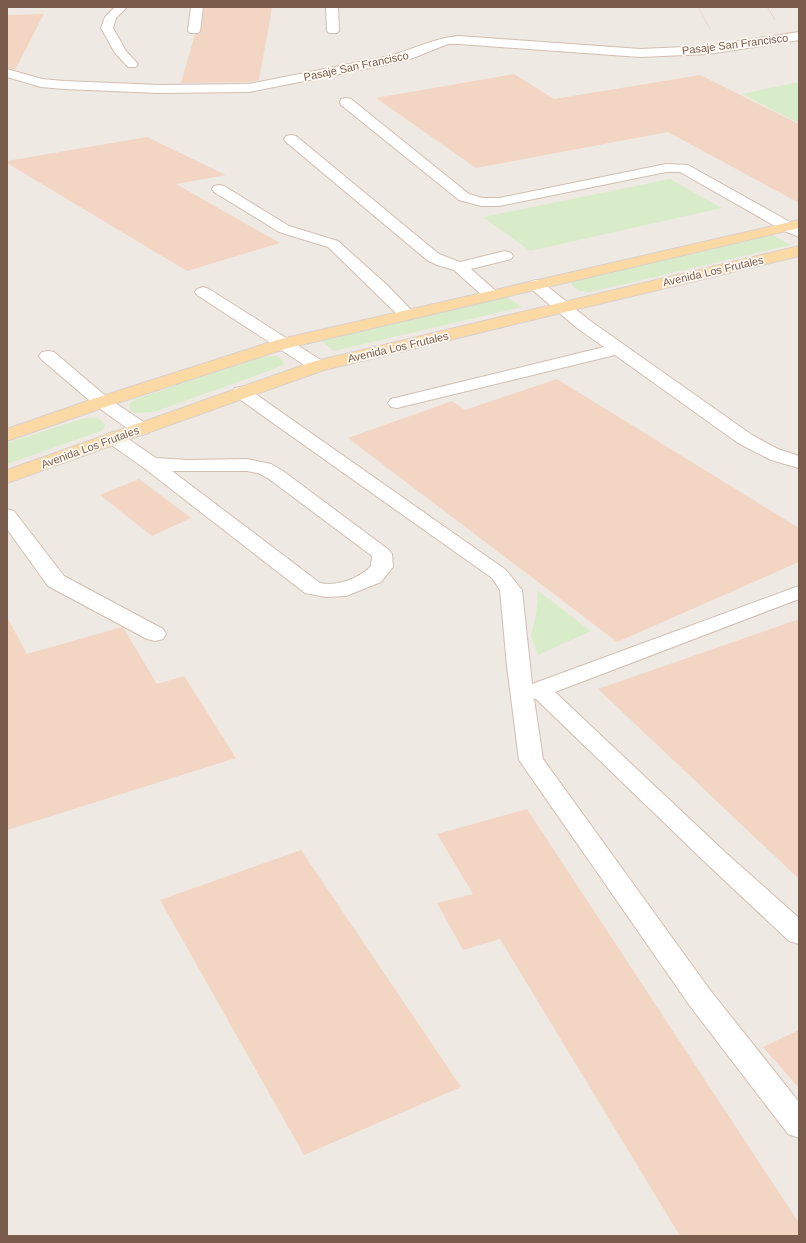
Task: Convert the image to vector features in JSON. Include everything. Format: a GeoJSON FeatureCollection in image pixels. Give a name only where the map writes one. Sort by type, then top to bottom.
{"type":"FeatureCollection","features":[{"type":"Feature","properties":{"kind":"main road"},"geometry":{"type":"LineString","coordinates":[[7,435],[102,402],[283,344],[407,314],[795,228]]}},
{"type":"Feature","properties":{"kind":"main road","name":"Avenida Los Frutales"},"geometry":{"type":"LineString","coordinates":[[7,477],[241,392],[318,366],[799,251]]}},
{"type":"Feature","properties":{"kind":"street"},"geometry":{"type":"LineString","coordinates":[[120,7],[111,17],[107,28],[121,53],[132,64]]}},
{"type":"Feature","properties":{"kind":"street"},"geometry":{"type":"LineString","coordinates":[[194,31],[197,7]]}},
{"type":"Feature","properties":{"kind":"street"},"geometry":{"type":"LineString","coordinates":[[332,7],[333,31]]}},
{"type":"Feature","properties":{"kind":"street","name":"Pasaje San Francisco"},"geometry":{"type":"LineString","coordinates":[[7,73],[40,83],[64,85],[159,89],[249,88],[385,61],[409,55],[446,41],[459,40],[640,53],[708,50],[799,36]]}},
{"type":"Feature","properties":{"kind":"street"},"geometry":{"type":"LineString","coordinates":[[346,102],[464,197],[481,202],[499,202],[675,167],[683,168],[795,228]]}},
{"type":"Feature","properties":{"kind":"street"},"geometry":{"type":"LineString","coordinates":[[291,139],[433,256],[443,262],[460,267],[491,295]]}},
{"type":"Feature","properties":{"kind":"street"},"geometry":{"type":"LineString","coordinates":[[219,189],[284,230],[333,244],[407,314]]}},
{"type":"Feature","properties":{"kind":"street"},"geometry":{"type":"LineString","coordinates":[[460,267],[506,256]]}},
{"type":"Feature","properties":{"kind":"street"},"geometry":{"type":"LineString","coordinates":[[536,285],[563,308],[617,349],[745,439],[763,449],[787,459],[799,462]]}},
{"type":"Feature","properties":{"kind":"street"},"geometry":{"type":"LineString","coordinates":[[203,292],[318,366]]}},
{"type":"Feature","properties":{"kind":"street"},"geometry":{"type":"LineString","coordinates":[[397,403],[617,349]]}},
{"type":"Feature","properties":{"kind":"street"},"geometry":{"type":"LineString","coordinates":[[48,356],[102,402],[141,429]]}},
{"type":"Feature","properties":{"kind":"street"},"geometry":{"type":"LineString","coordinates":[[241,392],[499,574],[511,590],[530,693],[529,750],[531,760],[700,998],[799,1125]]}},
{"type":"Feature","properties":{"kind":"street"},"geometry":{"type":"LineString","coordinates":[[114,438],[151,464],[313,588],[326,591],[338,591],[373,576],[382,567],[382,554],[276,474],[264,468],[247,464],[188,466],[151,464]]}},
{"type":"Feature","properties":{"kind":"street"},"geometry":{"type":"LineString","coordinates":[[7,515],[56,581],[155,634]]}},
{"type":"Feature","properties":{"kind":"street"},"geometry":{"type":"LineString","coordinates":[[530,693],[799,592]]}},
{"type":"Feature","properties":{"kind":"street"},"geometry":{"type":"LineString","coordinates":[[530,693],[799,934]]}},
{"type":"Feature","properties":{"kind":"shaded area"},"geometry":{"type":"Polygon","coordinates":[[[7,7],[799,7],[799,1236],[7,1236],[7,7]]]}},
{"type":"Feature","properties":{"kind":"green space"},"geometry":{"type":"Polygon","coordinates":[[[799,82],[799,123],[742,94],[799,82]]]}},
{"type":"Feature","properties":{"kind":"green space"},"geometry":{"type":"Polygon","coordinates":[[[670,179],[722,208],[530,251],[483,217],[670,179]]]}},
{"type":"Feature","properties":{"kind":"green space"},"geometry":{"type":"Polygon","coordinates":[[[773,235],[791,245],[590,292],[580,291],[573,287],[571,283],[576,280],[773,235]]]}},
{"type":"Feature","properties":{"kind":"green space"},"geometry":{"type":"Polygon","coordinates":[[[507,297],[522,307],[334,351],[319,339],[507,297]]]}},
{"type":"Feature","properties":{"kind":"green space"},"geometry":{"type":"Polygon","coordinates":[[[276,356],[281,359],[283,363],[283,365],[277,368],[154,412],[135,413],[130,410],[130,403],[136,399],[261,357],[276,356]]]}},
{"type":"Feature","properties":{"kind":"green space"},"geometry":{"type":"Polygon","coordinates":[[[85,418],[100,420],[105,424],[104,428],[101,431],[7,464],[7,443],[85,418]]]}},
{"type":"Feature","properties":{"kind":"green space"},"geometry":{"type":"Polygon","coordinates":[[[537,590],[591,631],[538,655],[531,636],[538,600],[537,590]]]}},
{"type":"Feature","properties":{"kind":"building"},"geometry":{"type":"Polygon","coordinates":[[[204,8],[272,8],[259,80],[249,82],[181,83],[195,34],[199,34],[201,31],[204,8]]]}},
{"type":"Feature","properties":{"kind":"building"},"geometry":{"type":"Polygon","coordinates":[[[44,14],[15,70],[7,68],[7,15],[44,14]]]}},
{"type":"Feature","properties":{"kind":"building"},"geometry":{"type":"Polygon","coordinates":[[[514,74],[554,99],[700,75],[799,124],[799,203],[668,132],[476,168],[376,98],[514,74]]]}},
{"type":"Feature","properties":{"kind":"building"},"geometry":{"type":"Polygon","coordinates":[[[147,137],[226,175],[176,184],[280,243],[187,271],[7,163],[7,161],[147,137]]]}},
{"type":"Feature","properties":{"kind":"building"},"geometry":{"type":"Polygon","coordinates":[[[557,379],[799,528],[799,562],[617,642],[348,438],[452,401],[465,410],[557,379]]]}},
{"type":"Feature","properties":{"kind":"building"},"geometry":{"type":"Polygon","coordinates":[[[139,479],[191,518],[152,536],[100,495],[139,479]]]}},
{"type":"Feature","properties":{"kind":"building"},"geometry":{"type":"Polygon","coordinates":[[[7,617],[27,654],[122,627],[157,684],[184,676],[236,758],[7,830],[7,617]]]}},
{"type":"Feature","properties":{"kind":"building"},"geometry":{"type":"Polygon","coordinates":[[[799,619],[799,879],[598,689],[799,619]]]}},
{"type":"Feature","properties":{"kind":"building"},"geometry":{"type":"Polygon","coordinates":[[[527,809],[799,1223],[799,1236],[680,1236],[500,939],[463,950],[437,903],[473,894],[437,834],[527,809]]]}},
{"type":"Feature","properties":{"kind":"building"},"geometry":{"type":"Polygon","coordinates":[[[301,850],[461,1087],[304,1155],[160,900],[301,850]]]}},
{"type":"Feature","properties":{"kind":"building"},"geometry":{"type":"Polygon","coordinates":[[[799,1030],[799,1088],[763,1047],[799,1030]]]}}]}
